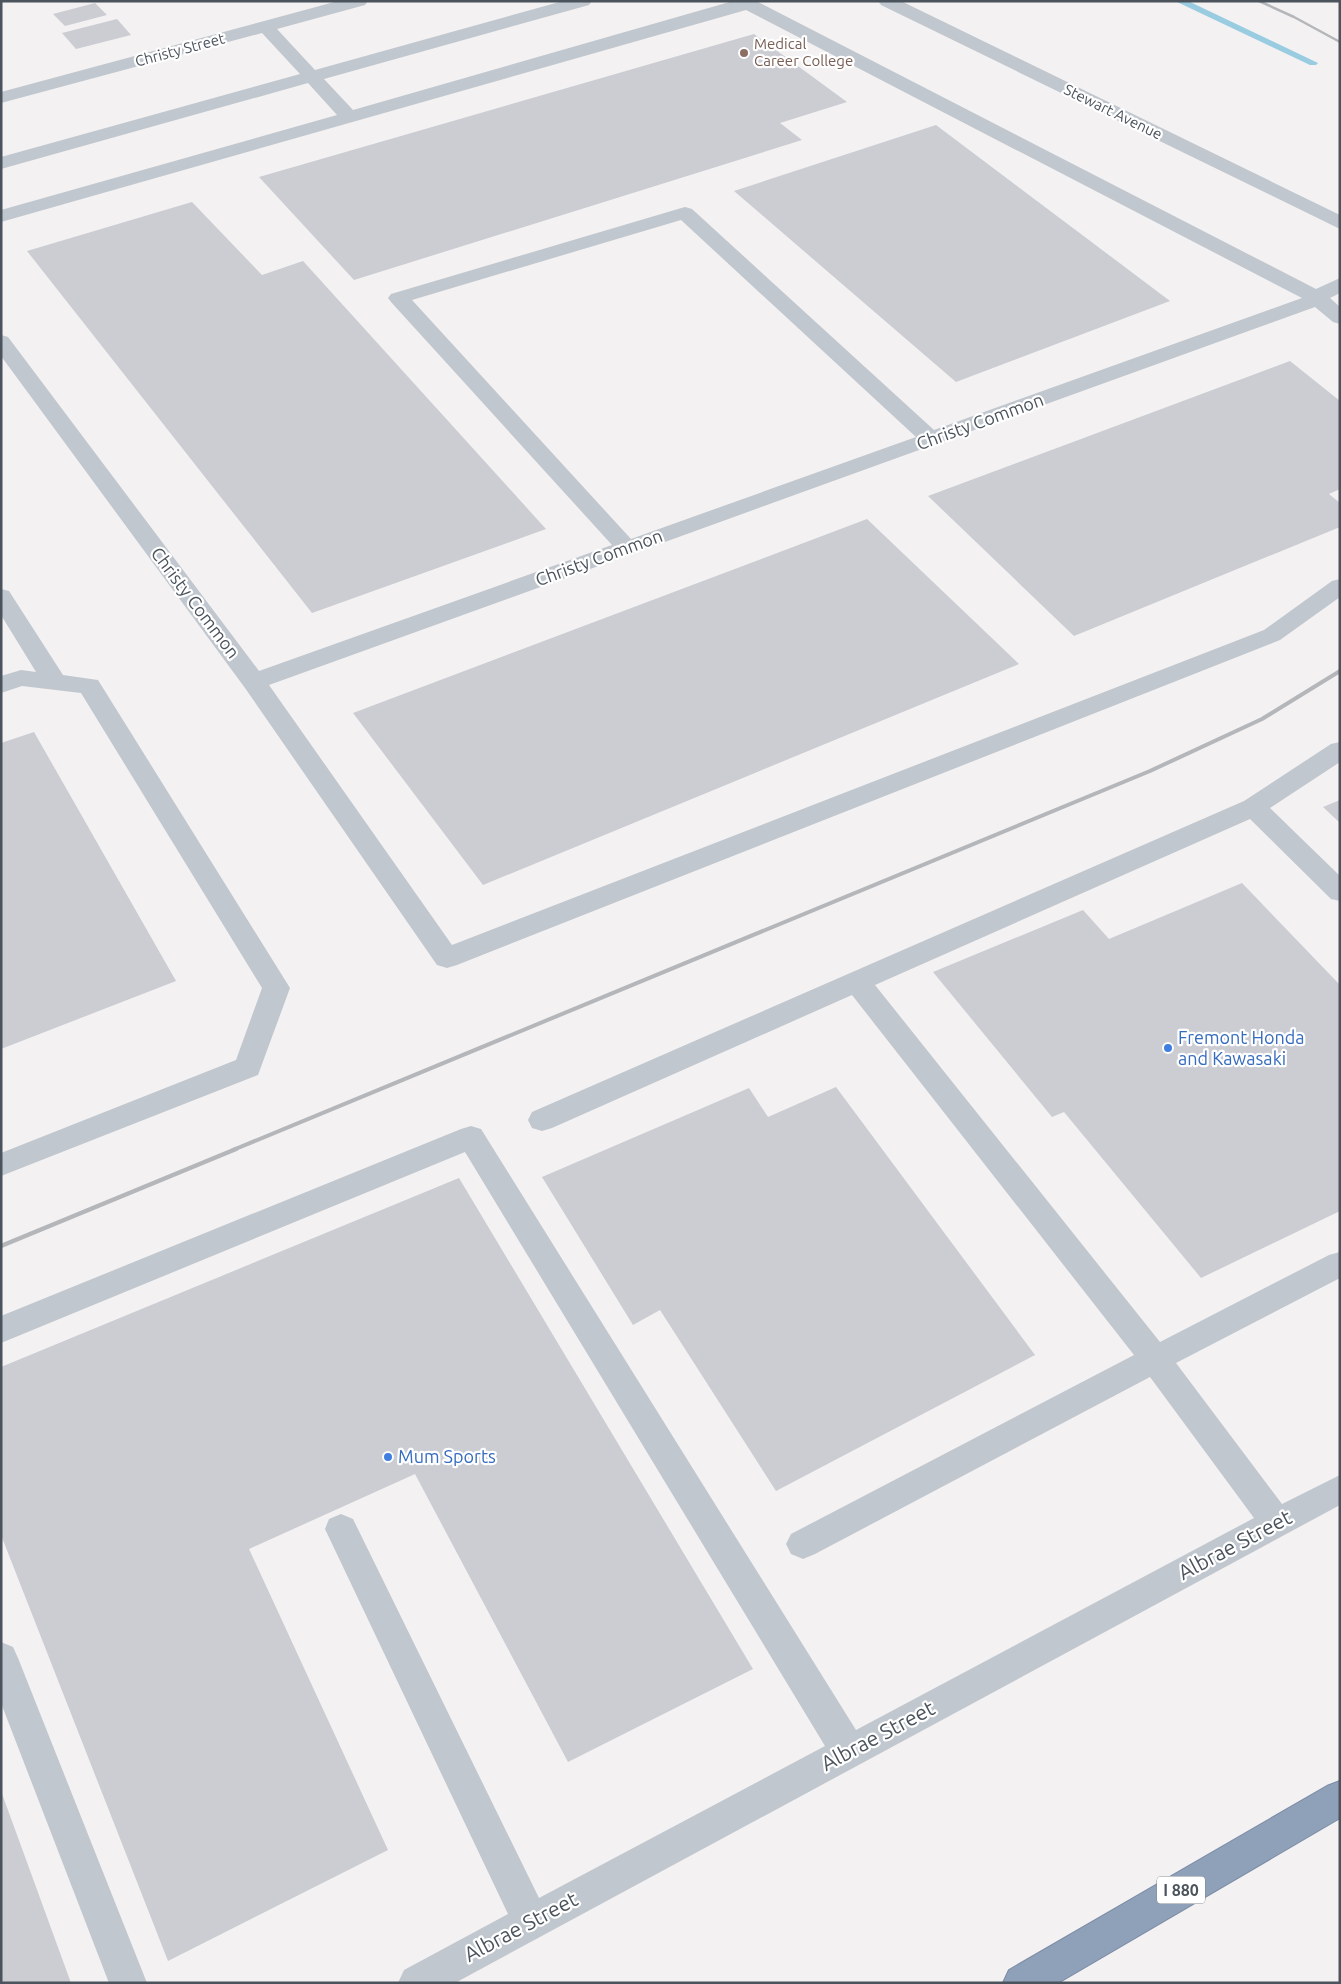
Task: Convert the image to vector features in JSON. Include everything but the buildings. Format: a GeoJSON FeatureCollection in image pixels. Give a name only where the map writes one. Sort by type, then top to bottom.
{"type":"FeatureCollection","features":[{"type":"Feature","properties":{"kind":"highway","name":"I 880"},"geometry":{"type":"LineString","coordinates":[[1022,1983],[1340,1798]]}},
{"type":"Feature","properties":{"kind":"street","name":"Christy Street"},"geometry":{"type":"LineString","coordinates":[[1,98],[359,1]]}},
{"type":"Feature","properties":{"kind":"street"},"geometry":{"type":"LineString","coordinates":[[1,163],[583,1]]}},
{"type":"Feature","properties":{"kind":"street","name":"Stewart Avenue"},"geometry":{"type":"LineString","coordinates":[[887,1],[1340,223]]}},
{"type":"Feature","properties":{"kind":"street"},"geometry":{"type":"LineString","coordinates":[[1,216],[745,3],[1316,297],[1340,318]]}},
{"type":"Feature","properties":{"kind":"street"},"geometry":{"type":"LineString","coordinates":[[266,26],[311,77],[350,117]]}},
{"type":"Feature","properties":{"kind":"street"},"geometry":{"type":"LineString","coordinates":[[627,548],[398,298],[684,214],[931,439]]}},
{"type":"Feature","properties":{"kind":"street","name":"Christy Common"},"geometry":{"type":"LineString","coordinates":[[1,341],[254,682],[1302,306],[1340,284]]}},
{"type":"Feature","properties":{"kind":"street"},"geometry":{"type":"LineString","coordinates":[[254,682],[447,958],[1272,635],[1340,586]]}},
{"type":"Feature","properties":{"kind":"street"},"geometry":{"type":"LineString","coordinates":[[1,596],[55,682]]}},
{"type":"Feature","properties":{"kind":"street"},"geometry":{"type":"LineString","coordinates":[[1,685],[21,678],[89,686],[276,988],[248,1067],[1,1165]]}},
{"type":"Feature","properties":{"kind":"street"},"geometry":{"type":"LineString","coordinates":[[542,1120],[1253,807],[1340,750]]}},
{"type":"Feature","properties":{"kind":"street"},"geometry":{"type":"LineString","coordinates":[[1253,807],[1340,892]]}},
{"type":"Feature","properties":{"kind":"street"},"geometry":{"type":"LineString","coordinates":[[856,981],[1155,1359],[1277,1523]]}},
{"type":"Feature","properties":{"kind":"street"},"geometry":{"type":"LineString","coordinates":[[1,1330],[472,1137],[837,1734],[851,1751]]}},
{"type":"Feature","properties":{"kind":"street"},"geometry":{"type":"LineString","coordinates":[[804,1544],[1340,1264]]}},
{"type":"Feature","properties":{"kind":"street","name":"Albrae Street"},"geometry":{"type":"LineString","coordinates":[[417,1983],[1340,1489]]}},
{"type":"Feature","properties":{"kind":"street"},"geometry":{"type":"LineString","coordinates":[[340,1529],[532,1922]]}},
{"type":"Feature","properties":{"kind":"street"},"geometry":{"type":"LineString","coordinates":[[1,1658],[128,1983]]}},
{"type":"Feature","properties":{"kind":"waterway"},"geometry":{"type":"LineString","coordinates":[[1180,1],[1313,63]]}},
{"type":"Feature","properties":{"kind":"railway"},"geometry":{"type":"LineString","coordinates":[[1259,1],[1294,17],[1340,42]]}},
{"type":"Feature","properties":{"kind":"railway"},"geometry":{"type":"LineString","coordinates":[[233,1150],[1150,771],[1262,719],[1340,671]]}},
{"type":"Feature","properties":{"kind":"railway"},"geometry":{"type":"LineString","coordinates":[[1,1246],[236,1149]]}},
{"type":"Feature","properties":{"kind":"place","name":"Medical Career College"},"geometry":{"type":"Point","coordinates":[744,53]}},
{"type":"Feature","properties":{"kind":"place","name":"Fremont Honda and Kawasaki"},"geometry":{"type":"Point","coordinates":[1168,1048]}},
{"type":"Feature","properties":{"kind":"place","name":"Mum Sports"},"geometry":{"type":"Point","coordinates":[388,1457]}}]}
